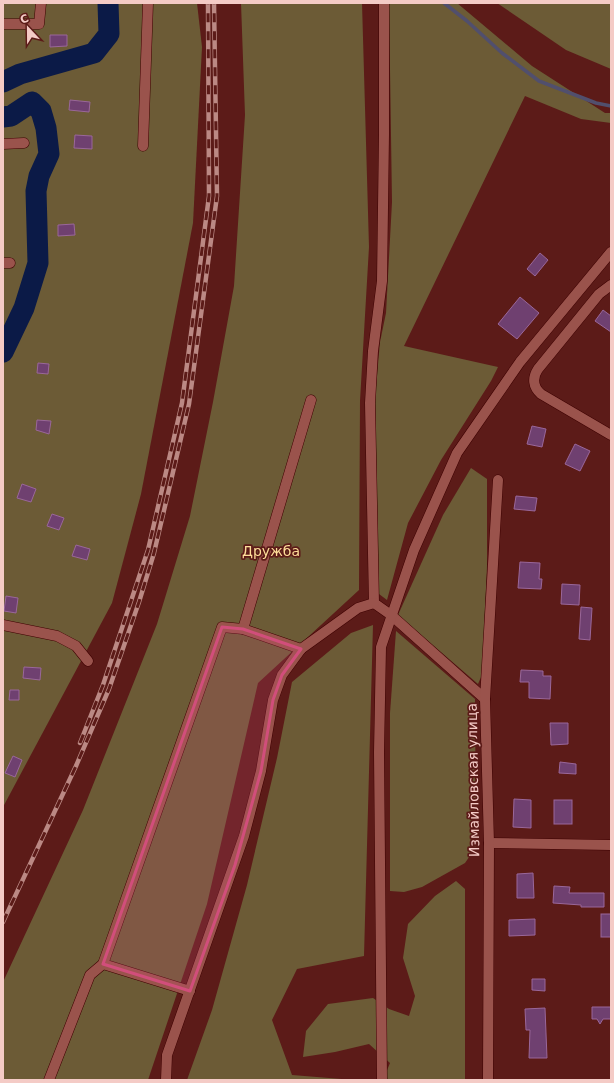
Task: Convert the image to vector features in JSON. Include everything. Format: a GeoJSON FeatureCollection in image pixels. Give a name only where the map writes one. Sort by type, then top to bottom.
{"type":"FeatureCollection","features":[{"type":"Feature","properties":{"kind":"street"},"geometry":{"type":"LineString","coordinates":[[3,24],[39,24],[40,3]]}},
{"type":"Feature","properties":{"kind":"street"},"geometry":{"type":"LineString","coordinates":[[143,146],[148,3]]}},
{"type":"Feature","properties":{"kind":"street"},"geometry":{"type":"LineString","coordinates":[[374,603],[370,403],[373,351],[382,281],[384,3]]}},
{"type":"Feature","properties":{"kind":"street"},"geometry":{"type":"LineString","coordinates":[[3,144],[24,143]]}},
{"type":"Feature","properties":{"kind":"street"},"geometry":{"type":"LineString","coordinates":[[382,1080],[379,752],[381,647],[414,550],[457,454],[520,362],[611,252]]}},
{"type":"Feature","properties":{"kind":"street"},"geometry":{"type":"LineString","coordinates":[[611,285],[599,294],[538,369],[534,376],[534,385],[541,394],[611,435]]}},
{"type":"Feature","properties":{"kind":"street"},"geometry":{"type":"LineString","coordinates":[[243,629],[311,400]]}},
{"type":"Feature","properties":{"kind":"street","name":"Измайловская улица"},"geometry":{"type":"LineString","coordinates":[[488,1080],[489,843],[484,699],[498,480]]}},
{"type":"Feature","properties":{"kind":"street"},"geometry":{"type":"LineString","coordinates":[[374,603],[391,616],[484,699]]}},
{"type":"Feature","properties":{"kind":"street"},"geometry":{"type":"LineString","coordinates":[[166,1080],[166,1055],[244,836],[261,771],[273,700],[282,675],[301,649],[358,608],[374,603]]}},
{"type":"Feature","properties":{"kind":"street"},"geometry":{"type":"LineString","coordinates":[[3,625],[57,636],[76,646],[88,661]]}},
{"type":"Feature","properties":{"kind":"street"},"geometry":{"type":"LineString","coordinates":[[49,1080],[90,975],[103,964],[222,627],[243,629],[301,649]]}},
{"type":"Feature","properties":{"kind":"street"},"geometry":{"type":"LineString","coordinates":[[489,843],[611,845]]}},
{"type":"Feature","properties":{"kind":"street"},"geometry":{"type":"LineString","coordinates":[[103,964],[190,991]]}},
{"type":"Feature","properties":{"kind":"highlighted area"},"geometry":{"type":"Polygon","coordinates":[[[222,627],[243,629],[301,649],[282,675],[273,700],[261,771],[235,865],[190,991],[103,964],[222,627]]]}},
{"type":"Feature","properties":{"kind":"green space"},"geometry":{"type":"Polygon","coordinates":[[[3,3],[197,3],[202,47],[193,223],[141,494],[112,603],[3,807],[3,3]]]}},
{"type":"Feature","properties":{"kind":"green space","name":"Дружба"},"geometry":{"type":"Polygon","coordinates":[[[241,3],[362,3],[369,247],[360,401],[359,590],[258,683],[207,904],[148,1080],[3,1080],[3,982],[83,810],[157,624],[190,516],[234,286],[245,115],[241,3]]]}},
{"type":"Feature","properties":{"kind":"green space"},"geometry":{"type":"Polygon","coordinates":[[[389,3],[457,3],[532,66],[605,113],[611,113],[611,123],[581,119],[525,96],[404,346],[498,367],[491,381],[441,460],[408,523],[387,600],[379,594],[375,398],[380,342],[386,313],[392,202],[389,3]]]}},
{"type":"Feature","properties":{"kind":"green space"},"geometry":{"type":"Polygon","coordinates":[[[497,3],[611,3],[611,69],[566,50],[497,3]]]}},
{"type":"Feature","properties":{"kind":"green space"},"geometry":{"type":"Polygon","coordinates":[[[471,468],[487,479],[487,566],[482,675],[478,684],[398,615],[443,515],[471,468]]]}},
{"type":"Feature","properties":{"kind":"green space"},"geometry":{"type":"Polygon","coordinates":[[[373,625],[364,956],[297,969],[272,1020],[292,1075],[354,1080],[187,1080],[212,1010],[247,885],[277,758],[292,682],[351,633],[373,625]]]}},
{"type":"Feature","properties":{"kind":"green space"},"geometry":{"type":"Polygon","coordinates":[[[396,631],[475,699],[476,847],[465,863],[422,887],[404,892],[390,891],[390,713],[396,631]]]}},
{"type":"Feature","properties":{"kind":"green space"},"geometry":{"type":"Polygon","coordinates":[[[456,881],[465,889],[465,1080],[383,1080],[390,1063],[369,1044],[335,1052],[303,1057],[306,1031],[328,1004],[373,998],[389,1009],[409,1016],[415,996],[403,958],[408,924],[435,896],[456,881]]]}},
{"type":"Feature","properties":{"kind":"building"},"geometry":{"type":"Polygon","coordinates":[[[50,35],[67,35],[67,46],[50,47],[50,35]]]}},
{"type":"Feature","properties":{"kind":"building"},"geometry":{"type":"Polygon","coordinates":[[[70,100],[90,102],[89,112],[69,110],[70,100]]]}},
{"type":"Feature","properties":{"kind":"building"},"geometry":{"type":"Polygon","coordinates":[[[75,135],[92,136],[92,149],[74,148],[75,135]]]}},
{"type":"Feature","properties":{"kind":"building"},"geometry":{"type":"Polygon","coordinates":[[[74,224],[75,235],[58,236],[58,225],[74,224]]]}},
{"type":"Feature","properties":{"kind":"building"},"geometry":{"type":"Polygon","coordinates":[[[540,253],[548,260],[535,276],[527,269],[540,253]]]}},
{"type":"Feature","properties":{"kind":"building"},"geometry":{"type":"Polygon","coordinates":[[[520,297],[539,313],[517,339],[498,324],[520,297]]]}},
{"type":"Feature","properties":{"kind":"building"},"geometry":{"type":"Polygon","coordinates":[[[603,310],[611,316],[611,332],[595,321],[603,310]]]}},
{"type":"Feature","properties":{"kind":"building"},"geometry":{"type":"Polygon","coordinates":[[[38,363],[49,364],[48,374],[37,373],[38,363]]]}},
{"type":"Feature","properties":{"kind":"building"},"geometry":{"type":"Polygon","coordinates":[[[37,420],[51,421],[49,434],[36,430],[37,420]]]}},
{"type":"Feature","properties":{"kind":"building"},"geometry":{"type":"Polygon","coordinates":[[[532,426],[546,429],[542,447],[527,444],[532,426]]]}},
{"type":"Feature","properties":{"kind":"building"},"geometry":{"type":"Polygon","coordinates":[[[575,444],[590,451],[580,471],[565,464],[575,444]]]}},
{"type":"Feature","properties":{"kind":"building"},"geometry":{"type":"Polygon","coordinates":[[[22,484],[36,489],[31,502],[17,498],[22,484]]]}},
{"type":"Feature","properties":{"kind":"building"},"geometry":{"type":"Polygon","coordinates":[[[516,496],[537,498],[535,511],[514,509],[516,496]]]}},
{"type":"Feature","properties":{"kind":"building"},"geometry":{"type":"Polygon","coordinates":[[[52,514],[64,518],[59,530],[47,526],[52,514]]]}},
{"type":"Feature","properties":{"kind":"building"},"geometry":{"type":"Polygon","coordinates":[[[76,545],[90,549],[87,560],[72,556],[76,545]]]}},
{"type":"Feature","properties":{"kind":"building"},"geometry":{"type":"Polygon","coordinates":[[[520,562],[540,563],[539,579],[542,579],[541,589],[518,588],[520,562]]]}},
{"type":"Feature","properties":{"kind":"building"},"geometry":{"type":"Polygon","coordinates":[[[562,584],[580,585],[579,605],[561,604],[562,584]]]}},
{"type":"Feature","properties":{"kind":"building"},"geometry":{"type":"Polygon","coordinates":[[[6,596],[18,598],[16,613],[4,611],[6,596]]]}},
{"type":"Feature","properties":{"kind":"building"},"geometry":{"type":"Polygon","coordinates":[[[581,607],[592,608],[590,640],[579,639],[581,607]]]}},
{"type":"Feature","properties":{"kind":"building"},"geometry":{"type":"Polygon","coordinates":[[[24,667],[41,668],[40,680],[23,678],[24,667]]]}},
{"type":"Feature","properties":{"kind":"building"},"geometry":{"type":"Polygon","coordinates":[[[521,670],[543,671],[543,676],[551,676],[550,699],[529,698],[529,682],[520,682],[521,670]]]}},
{"type":"Feature","properties":{"kind":"building"},"geometry":{"type":"Polygon","coordinates":[[[10,690],[19,690],[19,700],[9,700],[10,690]]]}},
{"type":"Feature","properties":{"kind":"building"},"geometry":{"type":"Polygon","coordinates":[[[550,723],[568,723],[568,744],[551,745],[550,723]]]}},
{"type":"Feature","properties":{"kind":"building"},"geometry":{"type":"Polygon","coordinates":[[[13,756],[22,760],[15,777],[5,773],[13,756]]]}},
{"type":"Feature","properties":{"kind":"building"},"geometry":{"type":"Polygon","coordinates":[[[560,762],[576,764],[576,774],[559,773],[560,762]]]}},
{"type":"Feature","properties":{"kind":"building"},"geometry":{"type":"Polygon","coordinates":[[[514,799],[531,800],[531,828],[513,827],[514,799]]]}},
{"type":"Feature","properties":{"kind":"building"},"geometry":{"type":"Polygon","coordinates":[[[554,800],[572,800],[572,824],[554,824],[554,800]]]}},
{"type":"Feature","properties":{"kind":"building"},"geometry":{"type":"Polygon","coordinates":[[[533,873],[534,898],[517,898],[517,874],[533,873]]]}},
{"type":"Feature","properties":{"kind":"building"},"geometry":{"type":"Polygon","coordinates":[[[554,886],[570,887],[569,893],[604,893],[604,907],[581,907],[581,905],[553,903],[554,886]]]}},
{"type":"Feature","properties":{"kind":"building"},"geometry":{"type":"Polygon","coordinates":[[[601,914],[611,914],[611,937],[601,937],[601,914]]]}},
{"type":"Feature","properties":{"kind":"building"},"geometry":{"type":"Polygon","coordinates":[[[535,919],[535,935],[509,936],[509,920],[535,919]]]}},
{"type":"Feature","properties":{"kind":"building"},"geometry":{"type":"Polygon","coordinates":[[[532,979],[545,979],[545,991],[532,990],[532,979]]]}},
{"type":"Feature","properties":{"kind":"building"},"geometry":{"type":"Polygon","coordinates":[[[592,1007],[611,1007],[611,1019],[603,1019],[600,1024],[597,1019],[592,1019],[592,1007]]]}},
{"type":"Feature","properties":{"kind":"building"},"geometry":{"type":"Polygon","coordinates":[[[545,1008],[547,1058],[529,1058],[530,1030],[526,1030],[525,1009],[545,1008]]]}},
{"type":"Feature","properties":{"kind":"waterway"},"geometry":{"type":"LineString","coordinates":[[3,82],[20,74],[94,53],[109,34],[108,3]]}},
{"type":"Feature","properties":{"kind":"waterway"},"geometry":{"type":"LineString","coordinates":[[444,3],[467,21],[502,53],[539,81],[596,103],[611,106]]}},
{"type":"Feature","properties":{"kind":"waterway"},"geometry":{"type":"LineString","coordinates":[[3,117],[11,116],[32,102],[41,111],[46,128],[49,154],[39,176],[36,191],[38,263],[24,308],[3,352]]}},
{"type":"Feature","properties":{"kind":"railway"},"geometry":{"type":"LineString","coordinates":[[80,743],[103,685],[148,550],[182,403],[209,196],[208,3]]}},
{"type":"Feature","properties":{"kind":"railway"},"geometry":{"type":"LineString","coordinates":[[3,922],[76,766],[109,689],[154,553],[189,404],[217,196],[214,3]]}}]}
